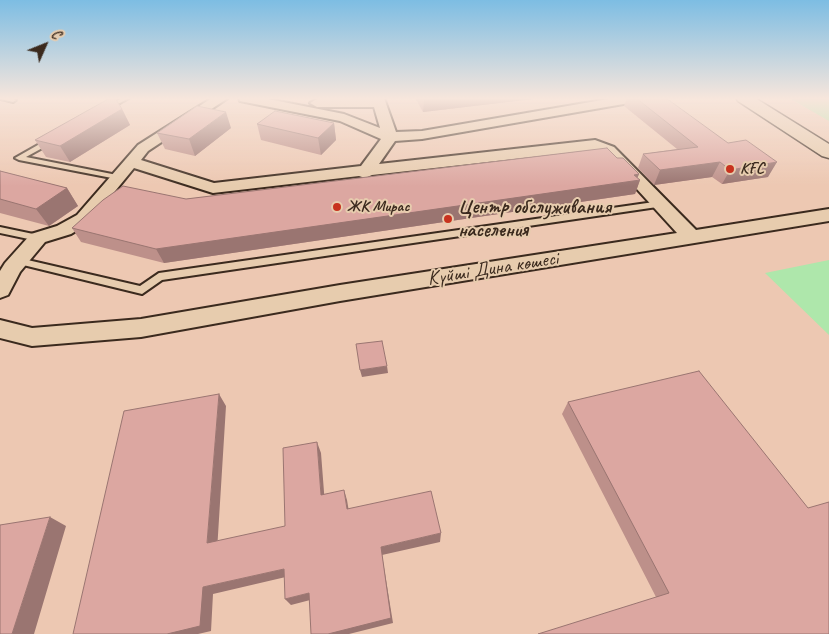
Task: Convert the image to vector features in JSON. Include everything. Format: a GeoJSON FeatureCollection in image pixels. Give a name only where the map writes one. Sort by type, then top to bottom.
{"type":"FeatureCollection","features":[{"type":"Feature","properties":{"kind":"main road"},"geometry":{"type":"LineString","coordinates":[[791,128],[829,152]]}},
{"type":"Feature","properties":{"kind":"main road"},"geometry":{"type":"LineString","coordinates":[[815,128],[829,136]]}},
{"type":"Feature","properties":{"kind":"street"},"geometry":{"type":"LineString","coordinates":[[0,290],[18,261],[38,238],[64,230],[83,219],[143,148],[175,128]]}},
{"type":"Feature","properties":{"kind":"street"},"geometry":{"type":"LineString","coordinates":[[367,128],[390,137],[422,135],[465,128]]}},
{"type":"Feature","properties":{"kind":"street"},"geometry":{"type":"LineString","coordinates":[[387,128],[390,137]]}},
{"type":"Feature","properties":{"kind":"street"},"geometry":{"type":"LineString","coordinates":[[365,172],[390,137]]}},
{"type":"Feature","properties":{"kind":"street"},"geometry":{"type":"LineString","coordinates":[[131,162],[213,188],[595,145],[609,150],[692,237]]}},
{"type":"Feature","properties":{"kind":"street","name":"Күйші Дина көшесі"},"geometry":{"type":"LineString","coordinates":[[0,329],[32,337],[141,328],[246,308],[829,215]]}},
{"type":"Feature","properties":{"kind":"lane"},"geometry":{"type":"LineString","coordinates":[[58,135],[19,158],[117,177]]}},
{"type":"Feature","properties":{"kind":"lane"},"geometry":{"type":"LineString","coordinates":[[18,261],[142,290],[159,277],[661,204]]}},
{"type":"Feature","properties":{"kind":"lane"},"geometry":{"type":"LineString","coordinates":[[0,230],[38,238]]}},
{"type":"Feature","properties":{"kind":"green space"},"geometry":{"type":"Polygon","coordinates":[[[829,260],[829,335],[765,273],[829,260]]]}},
{"type":"Feature","properties":{"kind":"building"},"geometry":{"type":"Polygon","coordinates":[[[57,128],[91,128],[60,146],[35,140],[57,128]]]}},
{"type":"Feature","properties":{"kind":"building"},"geometry":{"type":"Polygon","coordinates":[[[165,128],[205,128],[189,139],[157,133],[165,128]]]}},
{"type":"Feature","properties":{"kind":"building"},"geometry":{"type":"Polygon","coordinates":[[[273,128],[329,128],[318,138],[273,128]]]}},
{"type":"Feature","properties":{"kind":"building"},"geometry":{"type":"Polygon","coordinates":[[[673,128],[707,128],[728,143],[746,140],[777,162],[730,170],[720,162],[660,170],[643,154],[698,147],[673,128]]]}},
{"type":"Feature","properties":{"kind":"building"},"geometry":{"type":"Polygon","coordinates":[[[607,148],[617,158],[623,158],[639,174],[634,175],[640,180],[156,249],[72,228],[103,200],[123,186],[186,199],[607,148]]]}},
{"type":"Feature","properties":{"kind":"building"},"geometry":{"type":"Polygon","coordinates":[[[0,171],[67,188],[36,209],[0,199],[0,171]]]}},
{"type":"Feature","properties":{"kind":"building"},"geometry":{"type":"Polygon","coordinates":[[[382,341],[387,366],[360,370],[356,344],[382,341]]]}},
{"type":"Feature","properties":{"kind":"building"},"geometry":{"type":"Polygon","coordinates":[[[699,371],[808,508],[829,502],[829,634],[538,634],[669,593],[568,402],[699,371]]]}},
{"type":"Feature","properties":{"kind":"building"},"geometry":{"type":"Polygon","coordinates":[[[219,394],[207,543],[285,526],[283,448],[317,442],[321,495],[344,490],[347,509],[431,491],[441,533],[381,547],[391,618],[328,634],[311,634],[309,593],[285,599],[284,569],[203,587],[200,626],[167,634],[73,634],[124,411],[219,394]]]}},
{"type":"Feature","properties":{"kind":"building"},"geometry":{"type":"Polygon","coordinates":[[[50,517],[12,634],[0,634],[0,525],[50,517]]]}},
{"type":"Feature","properties":{"kind":"place","name":"KFC"},"geometry":{"type":"Point","coordinates":[730,169]}},
{"type":"Feature","properties":{"kind":"place","name":"ЖК Мирас"},"geometry":{"type":"Point","coordinates":[337,207]}},
{"type":"Feature","properties":{"kind":"place","name":"Центр обслуживания населения"},"geometry":{"type":"Point","coordinates":[448,219]}}]}
